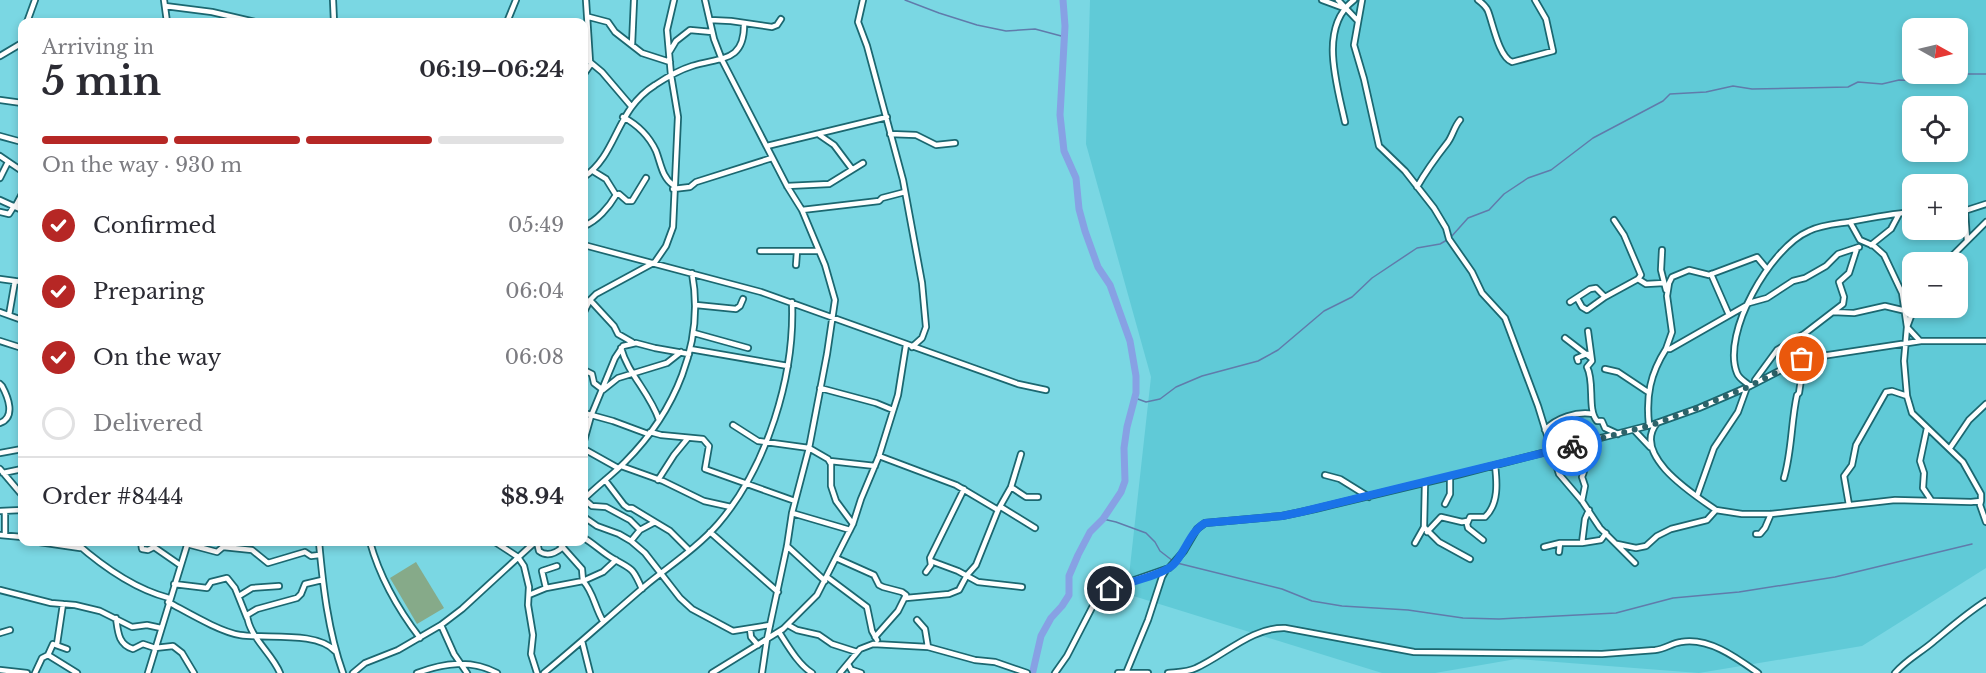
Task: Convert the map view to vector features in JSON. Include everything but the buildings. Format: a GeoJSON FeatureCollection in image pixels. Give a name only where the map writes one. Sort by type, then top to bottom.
{"type":"FeatureCollection","features":[{"type":"Feature","properties":{"kind":"street"},"geometry":{"type":"LineString","coordinates":[[28,18],[35,0]]}},
{"type":"Feature","properties":{"kind":"street"},"geometry":{"type":"LineString","coordinates":[[333,0],[334,18]]}},
{"type":"Feature","properties":{"kind":"street"},"geometry":{"type":"LineString","coordinates":[[509,18],[516,0]]}},
{"type":"Feature","properties":{"kind":"street"},"geometry":{"type":"LineString","coordinates":[[586,0],[588,26]]}},
{"type":"Feature","properties":{"kind":"street"},"geometry":{"type":"LineString","coordinates":[[632,45],[634,0]]}},
{"type":"Feature","properties":{"kind":"street"},"geometry":{"type":"LineString","coordinates":[[588,304],[603,291],[655,262],[666,246],[673,227],[673,187],[678,117],[667,30],[674,0]]}},
{"type":"Feature","properties":{"kind":"street"},"geometry":{"type":"LineString","coordinates":[[712,673],[779,632],[817,595],[853,524],[879,456],[909,346],[924,335],[926,316],[905,192],[867,46],[859,25],[863,0]]}},
{"type":"Feature","properties":{"kind":"street"},"geometry":{"type":"LineString","coordinates":[[1322,0],[1344,8]]}},
{"type":"Feature","properties":{"kind":"street"},"geometry":{"type":"LineString","coordinates":[[1338,0],[1357,20]]}},
{"type":"Feature","properties":{"kind":"street"},"geometry":{"type":"LineString","coordinates":[[1345,122],[1332,61],[1335,33],[1344,8],[1354,0]]}},
{"type":"Feature","properties":{"kind":"street"},"geometry":{"type":"LineString","coordinates":[[1362,0],[1354,45],[1364,79],[1377,141],[1418,187],[1443,222],[1449,239],[1472,272],[1482,293],[1499,309],[1508,323],[1559,474],[1582,501],[1600,528],[1635,563]]}},
{"type":"Feature","properties":{"kind":"street"},"geometry":{"type":"LineString","coordinates":[[1478,0],[1487,9],[1490,24],[1507,59],[1512,62],[1553,51],[1546,19],[1535,0]]}},
{"type":"Feature","properties":{"kind":"street"},"geometry":{"type":"LineString","coordinates":[[706,1],[712,32],[722,60],[772,158],[802,210],[832,289],[834,300],[833,317],[809,448],[792,513],[778,592],[766,639],[762,673]]}},
{"type":"Feature","properties":{"kind":"street"},"geometry":{"type":"LineString","coordinates":[[166,18],[164,3],[238,18]]}},
{"type":"Feature","properties":{"kind":"street"},"geometry":{"type":"LineString","coordinates":[[589,17],[608,22],[615,32],[648,56],[670,62]]}},
{"type":"Feature","properties":{"kind":"street"},"geometry":{"type":"LineString","coordinates":[[710,20],[775,27],[781,19]]}},
{"type":"Feature","properties":{"kind":"street"},"geometry":{"type":"LineString","coordinates":[[588,173],[593,171],[609,147],[631,106],[644,93],[671,75],[694,65],[722,60],[735,53],[744,38],[744,23]]}},
{"type":"Feature","properties":{"kind":"street"},"geometry":{"type":"LineString","coordinates":[[669,54],[676,41],[685,33],[694,30],[712,32]]}},
{"type":"Feature","properties":{"kind":"street"},"geometry":{"type":"LineString","coordinates":[[0,56],[18,46]]}},
{"type":"Feature","properties":{"kind":"street"},"geometry":{"type":"LineString","coordinates":[[588,47],[591,64],[602,72],[631,106]]}},
{"type":"Feature","properties":{"kind":"street"},"geometry":{"type":"LineString","coordinates":[[588,68],[591,64]]}},
{"type":"Feature","properties":{"kind":"street"},"geometry":{"type":"LineString","coordinates":[[0,100],[18,102]]}},
{"type":"Feature","properties":{"kind":"street"},"geometry":{"type":"LineString","coordinates":[[624,117],[639,127],[651,141],[665,178],[673,187],[690,187],[696,182],[772,158]]}},
{"type":"Feature","properties":{"kind":"street"},"geometry":{"type":"LineString","coordinates":[[767,146],[886,117]]}},
{"type":"Feature","properties":{"kind":"street"},"geometry":{"type":"LineString","coordinates":[[1418,187],[1460,120]]}},
{"type":"Feature","properties":{"kind":"street"},"geometry":{"type":"LineString","coordinates":[[818,134],[834,145],[852,169]]}},
{"type":"Feature","properties":{"kind":"street"},"geometry":{"type":"LineString","coordinates":[[890,134],[915,135],[936,145],[955,143]]}},
{"type":"Feature","properties":{"kind":"street"},"geometry":{"type":"LineString","coordinates":[[0,136],[18,141]]}},
{"type":"Feature","properties":{"kind":"street"},"geometry":{"type":"LineString","coordinates":[[0,156],[18,168]]}},
{"type":"Feature","properties":{"kind":"street"},"geometry":{"type":"LineString","coordinates":[[0,178],[8,162]]}},
{"type":"Feature","properties":{"kind":"street"},"geometry":{"type":"LineString","coordinates":[[787,186],[825,185],[834,182],[863,163]]}},
{"type":"Feature","properties":{"kind":"street"},"geometry":{"type":"LineString","coordinates":[[593,171],[606,179],[616,195],[619,194],[627,201],[632,201],[646,178]]}},
{"type":"Feature","properties":{"kind":"street"},"geometry":{"type":"LineString","coordinates":[[802,210],[879,201],[882,198],[905,192]]}},
{"type":"Feature","properties":{"kind":"street"},"geometry":{"type":"LineString","coordinates":[[588,224],[597,218],[616,195]]}},
{"type":"Feature","properties":{"kind":"street"},"geometry":{"type":"LineString","coordinates":[[0,200],[18,208]]}},
{"type":"Feature","properties":{"kind":"street"},"geometry":{"type":"LineString","coordinates":[[0,212],[9,214],[18,200]]}},
{"type":"Feature","properties":{"kind":"street"},"geometry":{"type":"LineString","coordinates":[[1968,210],[1986,204]]}},
{"type":"Feature","properties":{"kind":"street"},"geometry":{"type":"LineString","coordinates":[[1871,245],[1891,229],[1899,214]]}},
{"type":"Feature","properties":{"kind":"street"},"geometry":{"type":"LineString","coordinates":[[1751,385],[1738,376],[1734,353],[1737,329],[1767,269],[1785,247],[1806,232],[1824,226],[1902,214]]}},
{"type":"Feature","properties":{"kind":"street"},"geometry":{"type":"LineString","coordinates":[[1614,220],[1624,235],[1640,277],[1646,284],[1665,283]]}},
{"type":"Feature","properties":{"kind":"street"},"geometry":{"type":"LineString","coordinates":[[1850,222],[1857,238],[1884,255],[1902,293]]}},
{"type":"Feature","properties":{"kind":"street"},"geometry":{"type":"LineString","coordinates":[[1968,239],[1986,222]]}},
{"type":"Feature","properties":{"kind":"street"},"geometry":{"type":"LineString","coordinates":[[1956,252],[1967,240]]}},
{"type":"Feature","properties":{"kind":"street"},"geometry":{"type":"LineString","coordinates":[[1697,496],[1714,448],[1738,412],[1751,385],[1777,350],[1833,312],[1845,300],[1839,282],[1849,273],[1857,248],[1863,242]]}},
{"type":"Feature","properties":{"kind":"street"},"geometry":{"type":"LineString","coordinates":[[588,246],[655,262],[792,302],[1018,384],[1046,390]]}},
{"type":"Feature","properties":{"kind":"street"},"geometry":{"type":"LineString","coordinates":[[1666,349],[1748,304],[1767,298],[1793,281],[1805,278],[1826,266],[1838,254],[1857,248]]}},
{"type":"Feature","properties":{"kind":"street"},"geometry":{"type":"LineString","coordinates":[[760,251],[818,250]]}},
{"type":"Feature","properties":{"kind":"street"},"geometry":{"type":"LineString","coordinates":[[1649,425],[1648,392],[1657,363],[1671,336],[1672,321],[1661,270],[1662,250]]}},
{"type":"Feature","properties":{"kind":"street"},"geometry":{"type":"LineString","coordinates":[[796,265],[797,251]]}},
{"type":"Feature","properties":{"kind":"street"},"geometry":{"type":"LineString","coordinates":[[1667,295],[1669,283],[1677,274],[1689,270],[1704,275],[1711,274],[1757,257],[1767,269]]}},
{"type":"Feature","properties":{"kind":"street"},"geometry":{"type":"LineString","coordinates":[[1577,298],[1582,307],[1587,310],[1649,271]]}},
{"type":"Feature","properties":{"kind":"street"},"geometry":{"type":"LineString","coordinates":[[588,495],[620,467],[671,403],[694,333],[696,305],[692,273]]}},
{"type":"Feature","properties":{"kind":"street"},"geometry":{"type":"LineString","coordinates":[[1711,274],[1729,315]]}},
{"type":"Feature","properties":{"kind":"street"},"geometry":{"type":"LineString","coordinates":[[0,279],[18,281]]}},
{"type":"Feature","properties":{"kind":"street"},"geometry":{"type":"LineString","coordinates":[[9,315],[15,281]]}},
{"type":"Feature","properties":{"kind":"street"},"geometry":{"type":"LineString","coordinates":[[1570,302],[1590,289],[1596,288],[1605,297]]}},
{"type":"Feature","properties":{"kind":"street"},"geometry":{"type":"LineString","coordinates":[[696,305],[736,309],[743,298]]}},
{"type":"Feature","properties":{"kind":"street"},"geometry":{"type":"LineString","coordinates":[[590,300],[614,326],[618,334],[632,342],[681,352],[689,351],[788,366]]}},
{"type":"Feature","properties":{"kind":"street"},"geometry":{"type":"LineString","coordinates":[[544,673],[710,532],[730,507],[745,484],[765,443],[782,392],[791,344],[792,302]]}},
{"type":"Feature","properties":{"kind":"street"},"geometry":{"type":"LineString","coordinates":[[1833,312],[1854,313],[1885,306],[1902,310]]}},
{"type":"Feature","properties":{"kind":"street"},"geometry":{"type":"LineString","coordinates":[[0,312],[18,318]]}},
{"type":"Feature","properties":{"kind":"street"},"geometry":{"type":"LineString","coordinates":[[1906,318],[1904,360],[1907,396],[1914,417],[1950,448],[1967,468],[1981,494],[1980,504],[1986,522]]}},
{"type":"Feature","properties":{"kind":"street"},"geometry":{"type":"LineString","coordinates":[[1907,327],[1910,318]]}},
{"type":"Feature","properties":{"kind":"street"},"geometry":{"type":"LineString","coordinates":[[1907,327],[1921,341]]}},
{"type":"Feature","properties":{"kind":"street"},"geometry":{"type":"LineString","coordinates":[[1588,331],[1589,356],[1592,363],[1587,367],[1590,374],[1593,414],[1597,421],[1602,421],[1605,428],[1618,434]]}},
{"type":"Feature","properties":{"kind":"street"},"geometry":{"type":"LineString","coordinates":[[694,333],[748,348]]}},
{"type":"Feature","properties":{"kind":"street"},"geometry":{"type":"LineString","coordinates":[[1671,336],[1678,343]]}},
{"type":"Feature","properties":{"kind":"street"},"geometry":{"type":"LineString","coordinates":[[1565,338],[1589,356]]}},
{"type":"Feature","properties":{"kind":"street"},"geometry":{"type":"LineString","coordinates":[[0,341],[18,347]]}},
{"type":"Feature","properties":{"kind":"street"},"geometry":{"type":"LineString","coordinates":[[1126,673],[1148,620],[1162,577],[1166,570],[1177,561],[1197,529],[1205,523],[1282,516],[1369,497],[1634,430],[1699,408],[1804,359],[1921,341],[1986,341]]}},
{"type":"Feature","properties":{"kind":"street"},"geometry":{"type":"LineString","coordinates":[[588,427],[621,348],[632,342]]}},
{"type":"Feature","properties":{"kind":"street"},"geometry":{"type":"LineString","coordinates":[[621,348],[624,359],[651,400],[659,420]]}},
{"type":"Feature","properties":{"kind":"street"},"geometry":{"type":"LineString","coordinates":[[603,390],[618,378],[667,363],[681,352]]}},
{"type":"Feature","properties":{"kind":"street"},"geometry":{"type":"LineString","coordinates":[[1578,361],[1577,358],[1589,356]]}},
{"type":"Feature","properties":{"kind":"street"},"geometry":{"type":"LineString","coordinates":[[1784,478],[1794,405],[1799,393],[1804,359]]}},
{"type":"Feature","properties":{"kind":"street"},"geometry":{"type":"LineString","coordinates":[[1605,369],[1618,372],[1648,392]]}},
{"type":"Feature","properties":{"kind":"street"},"geometry":{"type":"LineString","coordinates":[[588,372],[592,374],[594,383],[603,390]]}},
{"type":"Feature","properties":{"kind":"street"},"geometry":{"type":"LineString","coordinates":[[0,384],[10,404],[7,418],[0,423]]}},
{"type":"Feature","properties":{"kind":"street"},"geometry":{"type":"LineString","coordinates":[[820,388],[893,410]]}},
{"type":"Feature","properties":{"kind":"street"},"geometry":{"type":"LineString","coordinates":[[1849,505],[1844,479],[1852,465],[1856,444],[1886,392],[1892,391],[1907,396]]}},
{"type":"Feature","properties":{"kind":"street"},"geometry":{"type":"LineString","coordinates":[[1950,448],[1969,420],[1986,404]]}},
{"type":"Feature","properties":{"kind":"street"},"geometry":{"type":"LineString","coordinates":[[1545,430],[1553,424],[1582,412],[1593,414]]}},
{"type":"Feature","properties":{"kind":"street"},"geometry":{"type":"LineString","coordinates":[[588,415],[649,433],[704,440],[708,445],[705,469],[795,501]]}},
{"type":"Feature","properties":{"kind":"street"},"geometry":{"type":"LineString","coordinates":[[1568,417],[1573,446]]}},
{"type":"Feature","properties":{"kind":"street"},"geometry":{"type":"LineString","coordinates":[[1652,449],[1651,433],[1657,423]]}},
{"type":"Feature","properties":{"kind":"street"},"geometry":{"type":"LineString","coordinates":[[733,425],[754,439],[765,443],[809,448],[830,461],[875,466]]}},
{"type":"Feature","properties":{"kind":"street"},"geometry":{"type":"LineString","coordinates":[[1927,428],[1920,461],[1924,473],[1923,488],[1931,500]]}},
{"type":"Feature","properties":{"kind":"street"},"geometry":{"type":"LineString","coordinates":[[1634,430],[1652,449],[1674,479],[1716,510],[1742,514],[1895,500],[1980,501]]}},
{"type":"Feature","properties":{"kind":"street"},"geometry":{"type":"LineString","coordinates":[[658,480],[688,438]]}},
{"type":"Feature","properties":{"kind":"street"},"geometry":{"type":"LineString","coordinates":[[1582,501],[1586,486],[1582,477],[1592,441]]}},
{"type":"Feature","properties":{"kind":"street"},"geometry":{"type":"LineString","coordinates":[[0,453],[18,450]]}},
{"type":"Feature","properties":{"kind":"street"},"geometry":{"type":"LineString","coordinates":[[588,451],[620,467],[658,480],[704,501],[730,507]]}},
{"type":"Feature","properties":{"kind":"street"},"geometry":{"type":"LineString","coordinates":[[906,598],[951,594],[959,590],[967,575],[976,565],[1011,487],[1021,454]]}},
{"type":"Feature","properties":{"kind":"street"},"geometry":{"type":"LineString","coordinates":[[879,456],[964,489],[1035,528]]}},
{"type":"Feature","properties":{"kind":"street"},"geometry":{"type":"LineString","coordinates":[[830,461],[831,486],[836,501],[853,524]]}},
{"type":"Feature","properties":{"kind":"street"},"geometry":{"type":"LineString","coordinates":[[1415,543],[1441,517],[1462,522],[1467,521],[1470,517],[1485,517],[1493,505],[1496,490],[1495,465]]}},
{"type":"Feature","properties":{"kind":"street"},"geometry":{"type":"LineString","coordinates":[[1,471],[18,469]]}},
{"type":"Feature","properties":{"kind":"street"},"geometry":{"type":"LineString","coordinates":[[1,471],[18,490]]}},
{"type":"Feature","properties":{"kind":"street"},"geometry":{"type":"LineString","coordinates":[[1325,475],[1340,479],[1369,497]]}},
{"type":"Feature","properties":{"kind":"street"},"geometry":{"type":"LineString","coordinates":[[1445,504],[1450,494],[1450,477]]}},
{"type":"Feature","properties":{"kind":"street"},"geometry":{"type":"LineString","coordinates":[[605,480],[624,505],[670,531],[689,550]]}},
{"type":"Feature","properties":{"kind":"street"},"geometry":{"type":"LineString","coordinates":[[1425,483],[1426,530],[1439,542],[1470,559]]}},
{"type":"Feature","properties":{"kind":"street"},"geometry":{"type":"LineString","coordinates":[[1011,487],[1026,497],[1038,497]]}},
{"type":"Feature","properties":{"kind":"street"},"geometry":{"type":"LineString","coordinates":[[926,572],[930,558],[964,489]]}},
{"type":"Feature","properties":{"kind":"street"},"geometry":{"type":"LineString","coordinates":[[588,502],[592,506],[606,507],[630,520],[640,530]]}},
{"type":"Feature","properties":{"kind":"street"},"geometry":{"type":"LineString","coordinates":[[18,510],[3,511],[2,535],[18,537]]}},
{"type":"Feature","properties":{"kind":"street"},"geometry":{"type":"LineString","coordinates":[[1582,543],[1588,510]]}},
{"type":"Feature","properties":{"kind":"street"},"geometry":{"type":"LineString","coordinates":[[1615,543],[1636,548],[1646,546],[1657,536],[1671,529],[1707,520],[1716,510]]}},
{"type":"Feature","properties":{"kind":"street"},"geometry":{"type":"LineString","coordinates":[[792,513],[850,530]]}},
{"type":"Feature","properties":{"kind":"street"},"geometry":{"type":"LineString","coordinates":[[1756,534],[1760,534],[1766,528],[1771,513]]}},
{"type":"Feature","properties":{"kind":"street"},"geometry":{"type":"LineString","coordinates":[[588,520],[597,526],[619,534],[645,553],[692,609],[734,631],[770,625]]}},
{"type":"Feature","properties":{"kind":"street"},"geometry":{"type":"LineString","coordinates":[[1467,521],[1468,528],[1483,540]]}},
{"type":"Feature","properties":{"kind":"street"},"geometry":{"type":"LineString","coordinates":[[631,541],[640,530],[655,522]]}},
{"type":"Feature","properties":{"kind":"street"},"geometry":{"type":"LineString","coordinates":[[710,532],[778,592]]}},
{"type":"Feature","properties":{"kind":"street"},"geometry":{"type":"LineString","coordinates":[[1544,547],[1560,543],[1590,544],[1601,540],[1606,533]]}},
{"type":"Feature","properties":{"kind":"street"},"geometry":{"type":"LineString","coordinates":[[588,541],[629,566],[636,574],[642,589]]}},
{"type":"Feature","properties":{"kind":"street"},"geometry":{"type":"LineString","coordinates":[[1559,552],[1560,543]]}},
{"type":"Feature","properties":{"kind":"street"},"geometry":{"type":"LineString","coordinates":[[64,546],[83,549]]}},
{"type":"Feature","properties":{"kind":"street"},"geometry":{"type":"LineString","coordinates":[[80,546],[136,586],[232,633],[314,640],[327,644],[336,651]]}},
{"type":"Feature","properties":{"kind":"street"},"geometry":{"type":"LineString","coordinates":[[142,546],[142,549],[148,550],[154,547],[180,565]]}},
{"type":"Feature","properties":{"kind":"street"},"geometry":{"type":"LineString","coordinates":[[148,673],[186,546]]}},
{"type":"Feature","properties":{"kind":"street"},"geometry":{"type":"LineString","coordinates":[[197,546],[217,552],[223,546],[252,550],[268,563],[305,552],[311,556],[319,555]]}},
{"type":"Feature","properties":{"kind":"street"},"geometry":{"type":"LineString","coordinates":[[318,546],[322,580],[336,651],[344,673]]}},
{"type":"Feature","properties":{"kind":"street"},"geometry":{"type":"LineString","coordinates":[[371,546],[387,588],[420,638]]}},
{"type":"Feature","properties":{"kind":"street"},"geometry":{"type":"LineString","coordinates":[[502,546],[518,556],[525,569],[533,635],[531,654],[537,673]]}},
{"type":"Feature","properties":{"kind":"street"},"geometry":{"type":"LineString","coordinates":[[353,673],[372,659],[398,650],[441,625],[462,609],[531,546]]}},
{"type":"Feature","properties":{"kind":"street"},"geometry":{"type":"LineString","coordinates":[[537,546],[539,551],[544,554],[554,553],[563,547],[576,559],[582,569],[583,581],[588,586],[595,609],[603,621]]}},
{"type":"Feature","properties":{"kind":"street"},"geometry":{"type":"LineString","coordinates":[[787,546],[826,579],[867,607],[875,638],[880,644]]}},
{"type":"Feature","properties":{"kind":"street"},"geometry":{"type":"LineString","coordinates":[[836,558],[873,575],[879,585],[904,594],[906,598]]}},
{"type":"Feature","properties":{"kind":"street"},"geometry":{"type":"LineString","coordinates":[[529,595],[546,588],[583,581],[603,572],[616,560]]}},
{"type":"Feature","properties":{"kind":"street"},"geometry":{"type":"LineString","coordinates":[[931,561],[967,575],[978,582],[1022,587]]}},
{"type":"Feature","properties":{"kind":"street"},"geometry":{"type":"LineString","coordinates":[[546,588],[542,572],[557,566]]}},
{"type":"Feature","properties":{"kind":"street"},"geometry":{"type":"LineString","coordinates":[[1055,673],[1067,656],[1098,596],[1120,585],[1166,570]]}},
{"type":"Feature","properties":{"kind":"street"},"geometry":{"type":"LineString","coordinates":[[174,585],[207,588],[211,582],[225,578],[235,588],[255,636],[271,656],[280,673]]}},
{"type":"Feature","properties":{"kind":"street"},"geometry":{"type":"LineString","coordinates":[[247,618],[249,613],[257,609],[297,598],[305,584],[322,580]]}},
{"type":"Feature","properties":{"kind":"street"},"geometry":{"type":"LineString","coordinates":[[239,596],[252,588],[279,586]]}},
{"type":"Feature","properties":{"kind":"street"},"geometry":{"type":"LineString","coordinates":[[0,590],[89,608],[132,627],[147,625],[160,628]]}},
{"type":"Feature","properties":{"kind":"street"},"geometry":{"type":"LineString","coordinates":[[875,638],[906,598]]}},
{"type":"Feature","properties":{"kind":"street"},"geometry":{"type":"LineString","coordinates":[[1895,673],[1948,628],[1986,601]]}},
{"type":"Feature","properties":{"kind":"street"},"geometry":{"type":"LineString","coordinates":[[57,644],[63,604]]}},
{"type":"Feature","properties":{"kind":"street"},"geometry":{"type":"LineString","coordinates":[[116,618],[119,638],[126,646],[133,649],[143,644],[155,648],[170,645],[182,653],[194,673]]}},
{"type":"Feature","properties":{"kind":"street"},"geometry":{"type":"LineString","coordinates":[[917,620],[925,629],[928,647]]}},
{"type":"Feature","properties":{"kind":"street"},"geometry":{"type":"LineString","coordinates":[[441,625],[459,663],[467,673]]}},
{"type":"Feature","properties":{"kind":"street"},"geometry":{"type":"LineString","coordinates":[[788,625],[797,630],[819,635],[832,644],[856,652]]}},
{"type":"Feature","properties":{"kind":"street"},"geometry":{"type":"LineString","coordinates":[[1168,673],[1195,669],[1257,633],[1272,627],[1414,652],[1602,654],[1655,650],[1682,641],[1693,641],[1706,643],[1758,673]]}},
{"type":"Feature","properties":{"kind":"street"},"geometry":{"type":"LineString","coordinates":[[750,629],[751,637],[758,645]]}},
{"type":"Feature","properties":{"kind":"street"},"geometry":{"type":"LineString","coordinates":[[0,633],[10,630]]}},
{"type":"Feature","properties":{"kind":"street"},"geometry":{"type":"LineString","coordinates":[[779,632],[793,653],[812,673]]}},
{"type":"Feature","properties":{"kind":"street"},"geometry":{"type":"LineString","coordinates":[[582,641],[590,673]]}},
{"type":"Feature","properties":{"kind":"street"},"geometry":{"type":"LineString","coordinates":[[35,673],[42,658],[48,655],[51,645],[57,644],[67,649]]}},
{"type":"Feature","properties":{"kind":"street"},"geometry":{"type":"LineString","coordinates":[[840,673],[856,652],[868,645],[880,644],[928,647],[975,660],[995,662],[1027,673]]}},
{"type":"Feature","properties":{"kind":"street"},"geometry":{"type":"LineString","coordinates":[[48,655],[76,673]]}},
{"type":"Feature","properties":{"kind":"street"},"geometry":{"type":"LineString","coordinates":[[417,673],[459,663],[482,666],[497,673]]}},
{"type":"Feature","properties":{"kind":"street"},"geometry":{"type":"LineString","coordinates":[[848,664],[853,671],[861,673]]}},
{"type":"Feature","properties":{"kind":"street"},"geometry":{"type":"LineString","coordinates":[[0,669],[27,673]]}},
{"type":"Feature","properties":{"kind":"street"},"geometry":{"type":"LineString","coordinates":[[1118,673],[1148,673]]}},
{"type":"Feature","properties":{"kind":"shaded area"},"geometry":{"type":"Polygon","coordinates":[[[1090,0],[1986,0],[1986,568],[1862,646],[1699,673],[1516,659],[1435,673],[1382,673],[1127,594],[1151,377],[1086,144],[1090,0]]]}},
{"type":"Feature","properties":{"kind":"green space"},"geometry":{"type":"Polygon","coordinates":[[[416,562],[444,608],[417,624],[390,578],[416,562]]]}},
{"type":"Feature","properties":{"kind":"waterway"},"geometry":{"type":"LineString","coordinates":[[905,0],[977,25],[1006,31],[1035,29],[1065,37]]}},
{"type":"Feature","properties":{"kind":"waterway"},"geometry":{"type":"LineString","coordinates":[[1033,671],[1041,636],[1051,618],[1069,595],[1069,576],[1078,555],[1090,532],[1103,519],[1121,492],[1125,481],[1124,448],[1127,427],[1136,393],[1136,376],[1130,341],[1110,285],[1098,267],[1085,231],[1079,209],[1076,178],[1064,151],[1060,115],[1065,26],[1063,0]]}},
{"type":"Feature","properties":{"kind":"waterway"},"geometry":{"type":"LineString","coordinates":[[1451,237],[1468,218],[1489,210],[1504,194],[1528,178],[1551,170],[1593,138],[1663,101],[1670,94],[1706,92],[1733,86],[1752,89],[1848,87],[1858,82],[1882,84],[1899,80],[1920,81],[1967,74],[1986,74]]}},
{"type":"Feature","properties":{"kind":"waterway"},"geometry":{"type":"LineString","coordinates":[[1135,398],[1146,402],[1160,399],[1176,387],[1202,376],[1258,361],[1278,350],[1324,311],[1352,297],[1372,278],[1417,248],[1440,244],[1447,240]]}},
{"type":"Feature","properties":{"kind":"waterway"},"geometry":{"type":"LineString","coordinates":[[1103,519],[1146,533],[1160,551],[1173,561]]}},
{"type":"Feature","properties":{"kind":"waterway"},"geometry":{"type":"LineString","coordinates":[[1177,563],[1282,589],[1312,601],[1463,618],[1499,619],[1616,613],[1673,598],[1739,592],[1835,577],[1972,544]]}},
{"type":"Feature","properties":{"kind":"way so far"},"geometry":{"type":"LineString","coordinates":[[1572,446],[1652,425],[1692,410],[1748,387],[1802,359]]}},
{"type":"Feature","properties":{"kind":"route"},"geometry":{"type":"LineString","coordinates":[[1110,589],[1169,568],[1184,551],[1197,529],[1205,523],[1282,516],[1369,497],[1572,446]]}}]}
